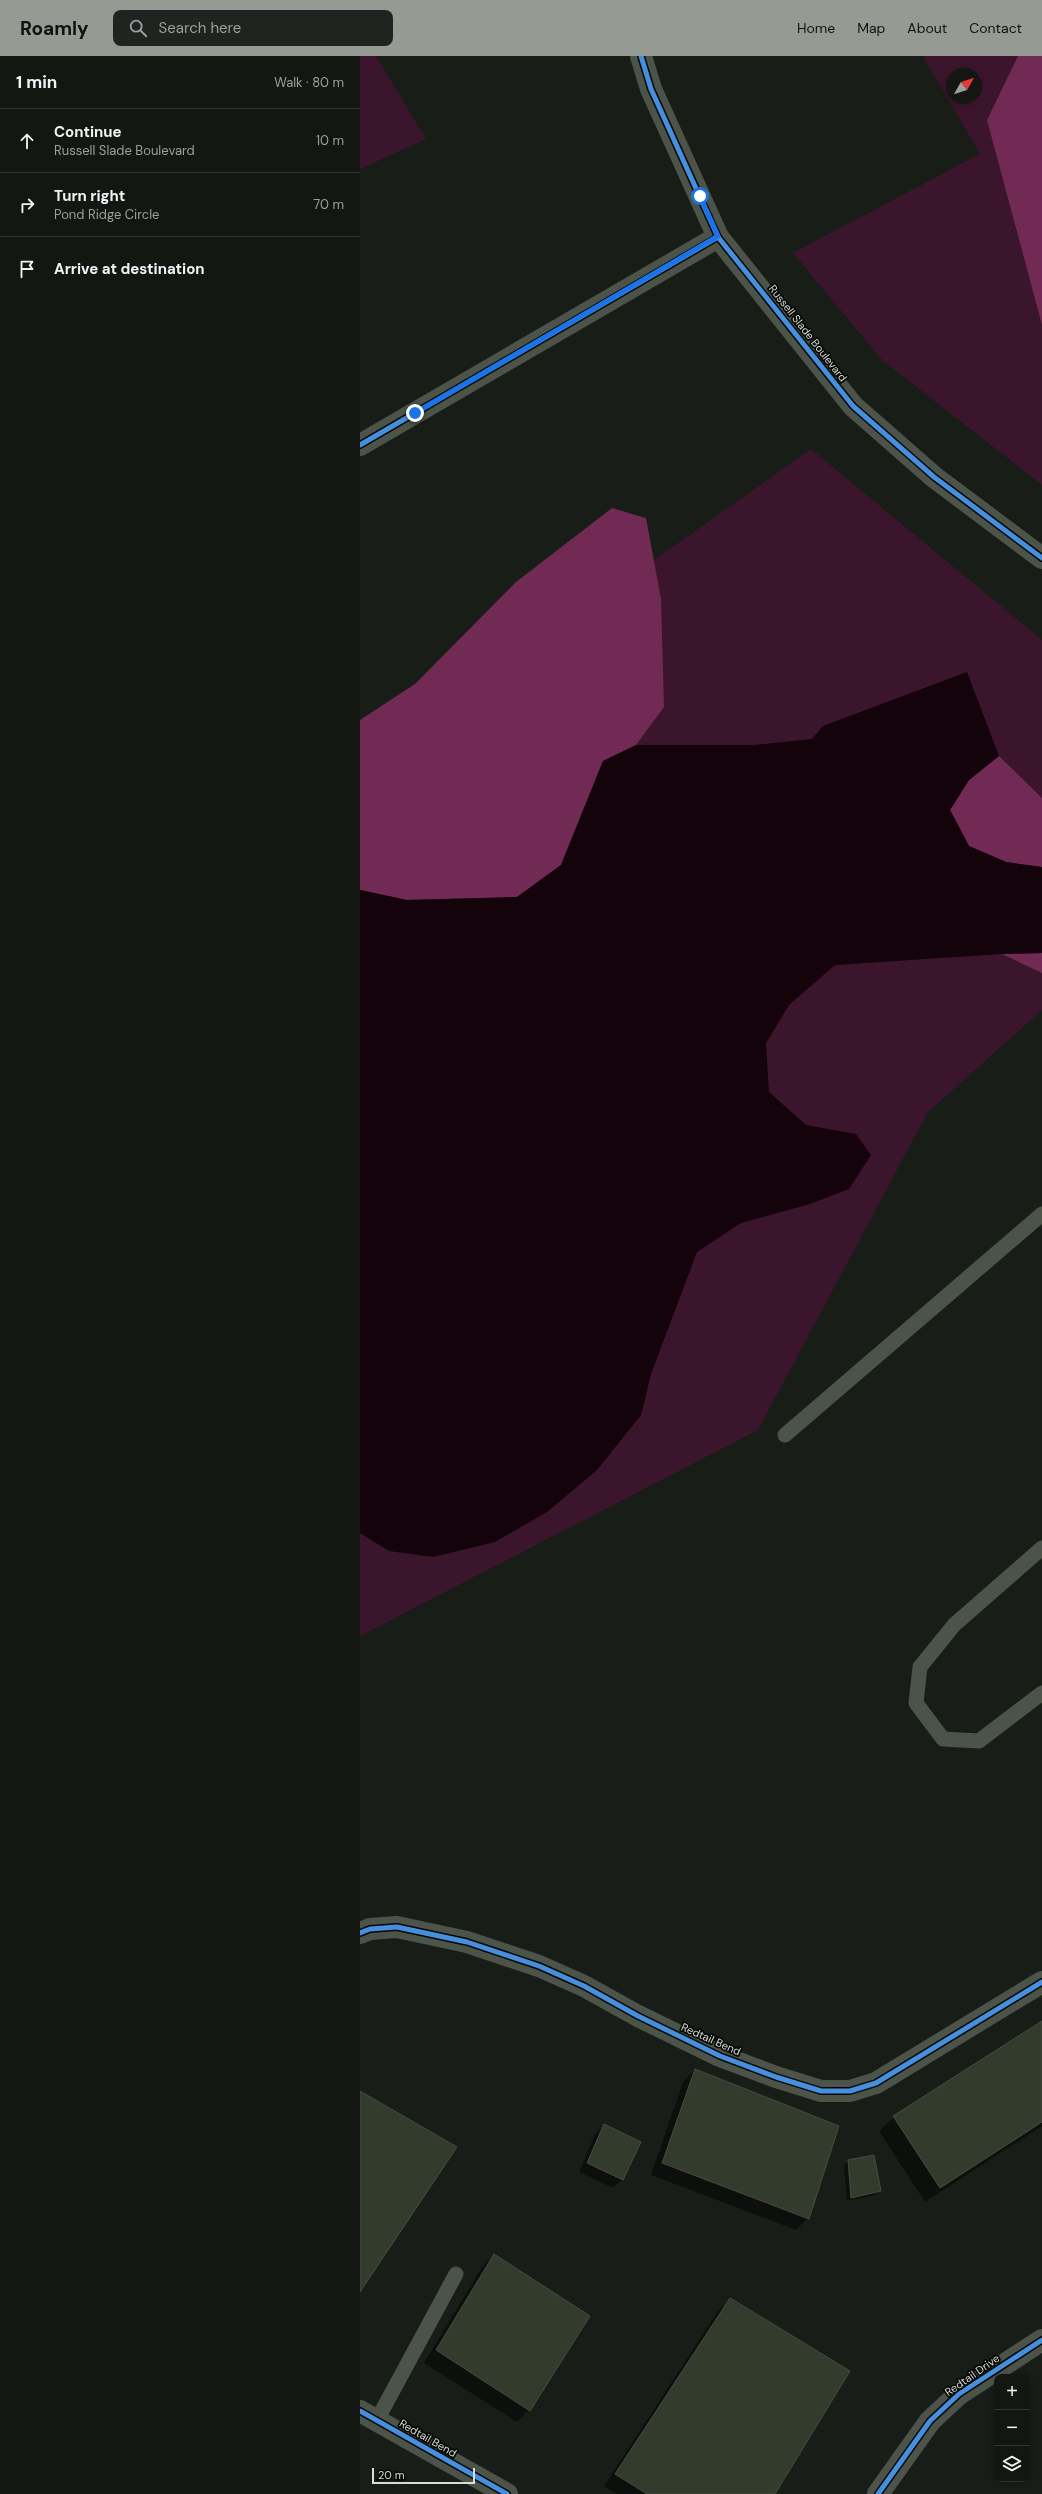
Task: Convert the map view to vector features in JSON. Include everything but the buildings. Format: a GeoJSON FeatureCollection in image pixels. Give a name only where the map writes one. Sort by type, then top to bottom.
{"type":"FeatureCollection","features":[{"type":"Feature","properties":{"kind":"street","name":"Russell Slade Boulevard"},"geometry":{"type":"LineString","coordinates":[[641,56],[652,88],[718,236],[853,406],[934,477],[1042,558]]}},
{"type":"Feature","properties":{"kind":"street"},"geometry":{"type":"LineString","coordinates":[[360,445],[718,236]]}},
{"type":"Feature","properties":{"kind":"street","name":"Redtail Bend"},"geometry":{"type":"LineString","coordinates":[[360,1933],[370,1929],[397,1927],[467,1942],[539,1966],[584,1986],[638,2016],[720,2056],[776,2077],[822,2091],[850,2091],[876,2083],[1042,1982]]}},
{"type":"Feature","properties":{"kind":"street","name":"Redtail Drive"},"geometry":{"type":"LineString","coordinates":[[878,2494],[930,2421],[959,2394],[1042,2340]]}},
{"type":"Feature","properties":{"kind":"street","name":"Redtail Bend"},"geometry":{"type":"LineString","coordinates":[[368,2415],[507,2494]]}},
{"type":"Feature","properties":{"kind":"lane"},"geometry":{"type":"LineString","coordinates":[[785,1435],[1042,1214]]}},
{"type":"Feature","properties":{"kind":"lane"},"geometry":{"type":"LineString","coordinates":[[1042,1548],[954,1625],[920,1667],[916,1703],[943,1739],[979,1741],[1042,1692]]}},
{"type":"Feature","properties":{"kind":"lane"},"geometry":{"type":"LineString","coordinates":[[368,2415],[456,2274]]}},
{"type":"Feature","properties":{"kind":"shaded area"},"geometry":{"type":"Polygon","coordinates":[[[360,56],[376,56],[426,139],[360,169],[360,56]]]}},
{"type":"Feature","properties":{"kind":"shaded area"},"geometry":{"type":"Polygon","coordinates":[[[923,56],[1042,56],[1042,485],[882,360],[793,253],[980,154],[951,104],[982,104],[982,68],[946,68],[946,96],[923,56]]]}},
{"type":"Feature","properties":{"kind":"shaded area"},"geometry":{"type":"Polygon","coordinates":[[[1018,56],[1042,56],[1042,325],[987,120],[1018,56]]]}},
{"type":"Feature","properties":{"kind":"shaded area"},"geometry":{"type":"Polygon","coordinates":[[[811,449],[1042,640],[1042,1010],[928,1112],[758,1430],[360,1636],[360,824],[493,674],[811,449]]]}},
{"type":"Feature","properties":{"kind":"shaded area"},"geometry":{"type":"Polygon","coordinates":[[[612,508],[646,518],[661,599],[664,707],[636,745],[603,761],[561,865],[517,897],[407,900],[360,890],[360,720],[415,684],[516,582],[612,508]]]}},
{"type":"Feature","properties":{"kind":"shaded area"},"geometry":{"type":"Polygon","coordinates":[[[967,672],[999,756],[969,780],[950,810],[969,846],[1006,862],[1042,867],[1042,953],[1002,954],[835,965],[789,1005],[766,1043],[769,1092],[806,1125],[856,1134],[871,1155],[849,1189],[810,1204],[741,1223],[697,1252],[651,1374],[641,1415],[597,1470],[547,1512],[495,1542],[433,1557],[389,1551],[360,1533],[360,890],[407,900],[517,897],[561,865],[603,761],[636,745],[754,745],[812,739],[823,726],[967,672]]]}},
{"type":"Feature","properties":{"kind":"shaded area"},"geometry":{"type":"Polygon","coordinates":[[[999,756],[1042,798],[1042,867],[1006,862],[969,846],[950,810],[969,780],[999,756]]]}},
{"type":"Feature","properties":{"kind":"shaded area"},"geometry":{"type":"Polygon","coordinates":[[[1042,953],[1042,973],[1002,954],[1042,953]]]}},
{"type":"Feature","properties":{"kind":"cycle path"},"geometry":{"type":"LineString","coordinates":[[641,56],[651,89],[718,237],[853,406],[934,477],[1042,558]]}},
{"type":"Feature","properties":{"kind":"cycle path"},"geometry":{"type":"LineString","coordinates":[[360,445],[718,237]]}},
{"type":"Feature","properties":{"kind":"cycle path"},"geometry":{"type":"LineString","coordinates":[[360,1933],[370,1929],[397,1927],[467,1942],[539,1966],[584,1986],[638,2016],[720,2056],[776,2077],[821,2091],[850,2091],[876,2083],[1042,1982]]}},
{"type":"Feature","properties":{"kind":"cycle path"},"geometry":{"type":"LineString","coordinates":[[878,2494],[930,2421],[959,2394],[1042,2340]]}},
{"type":"Feature","properties":{"kind":"cycle path"},"geometry":{"type":"LineString","coordinates":[[360,2411],[507,2494]]}},
{"type":"Feature","properties":{"kind":"route"},"geometry":{"type":"LineString","coordinates":[[415,413],[718,236],[700,196]]}}]}
